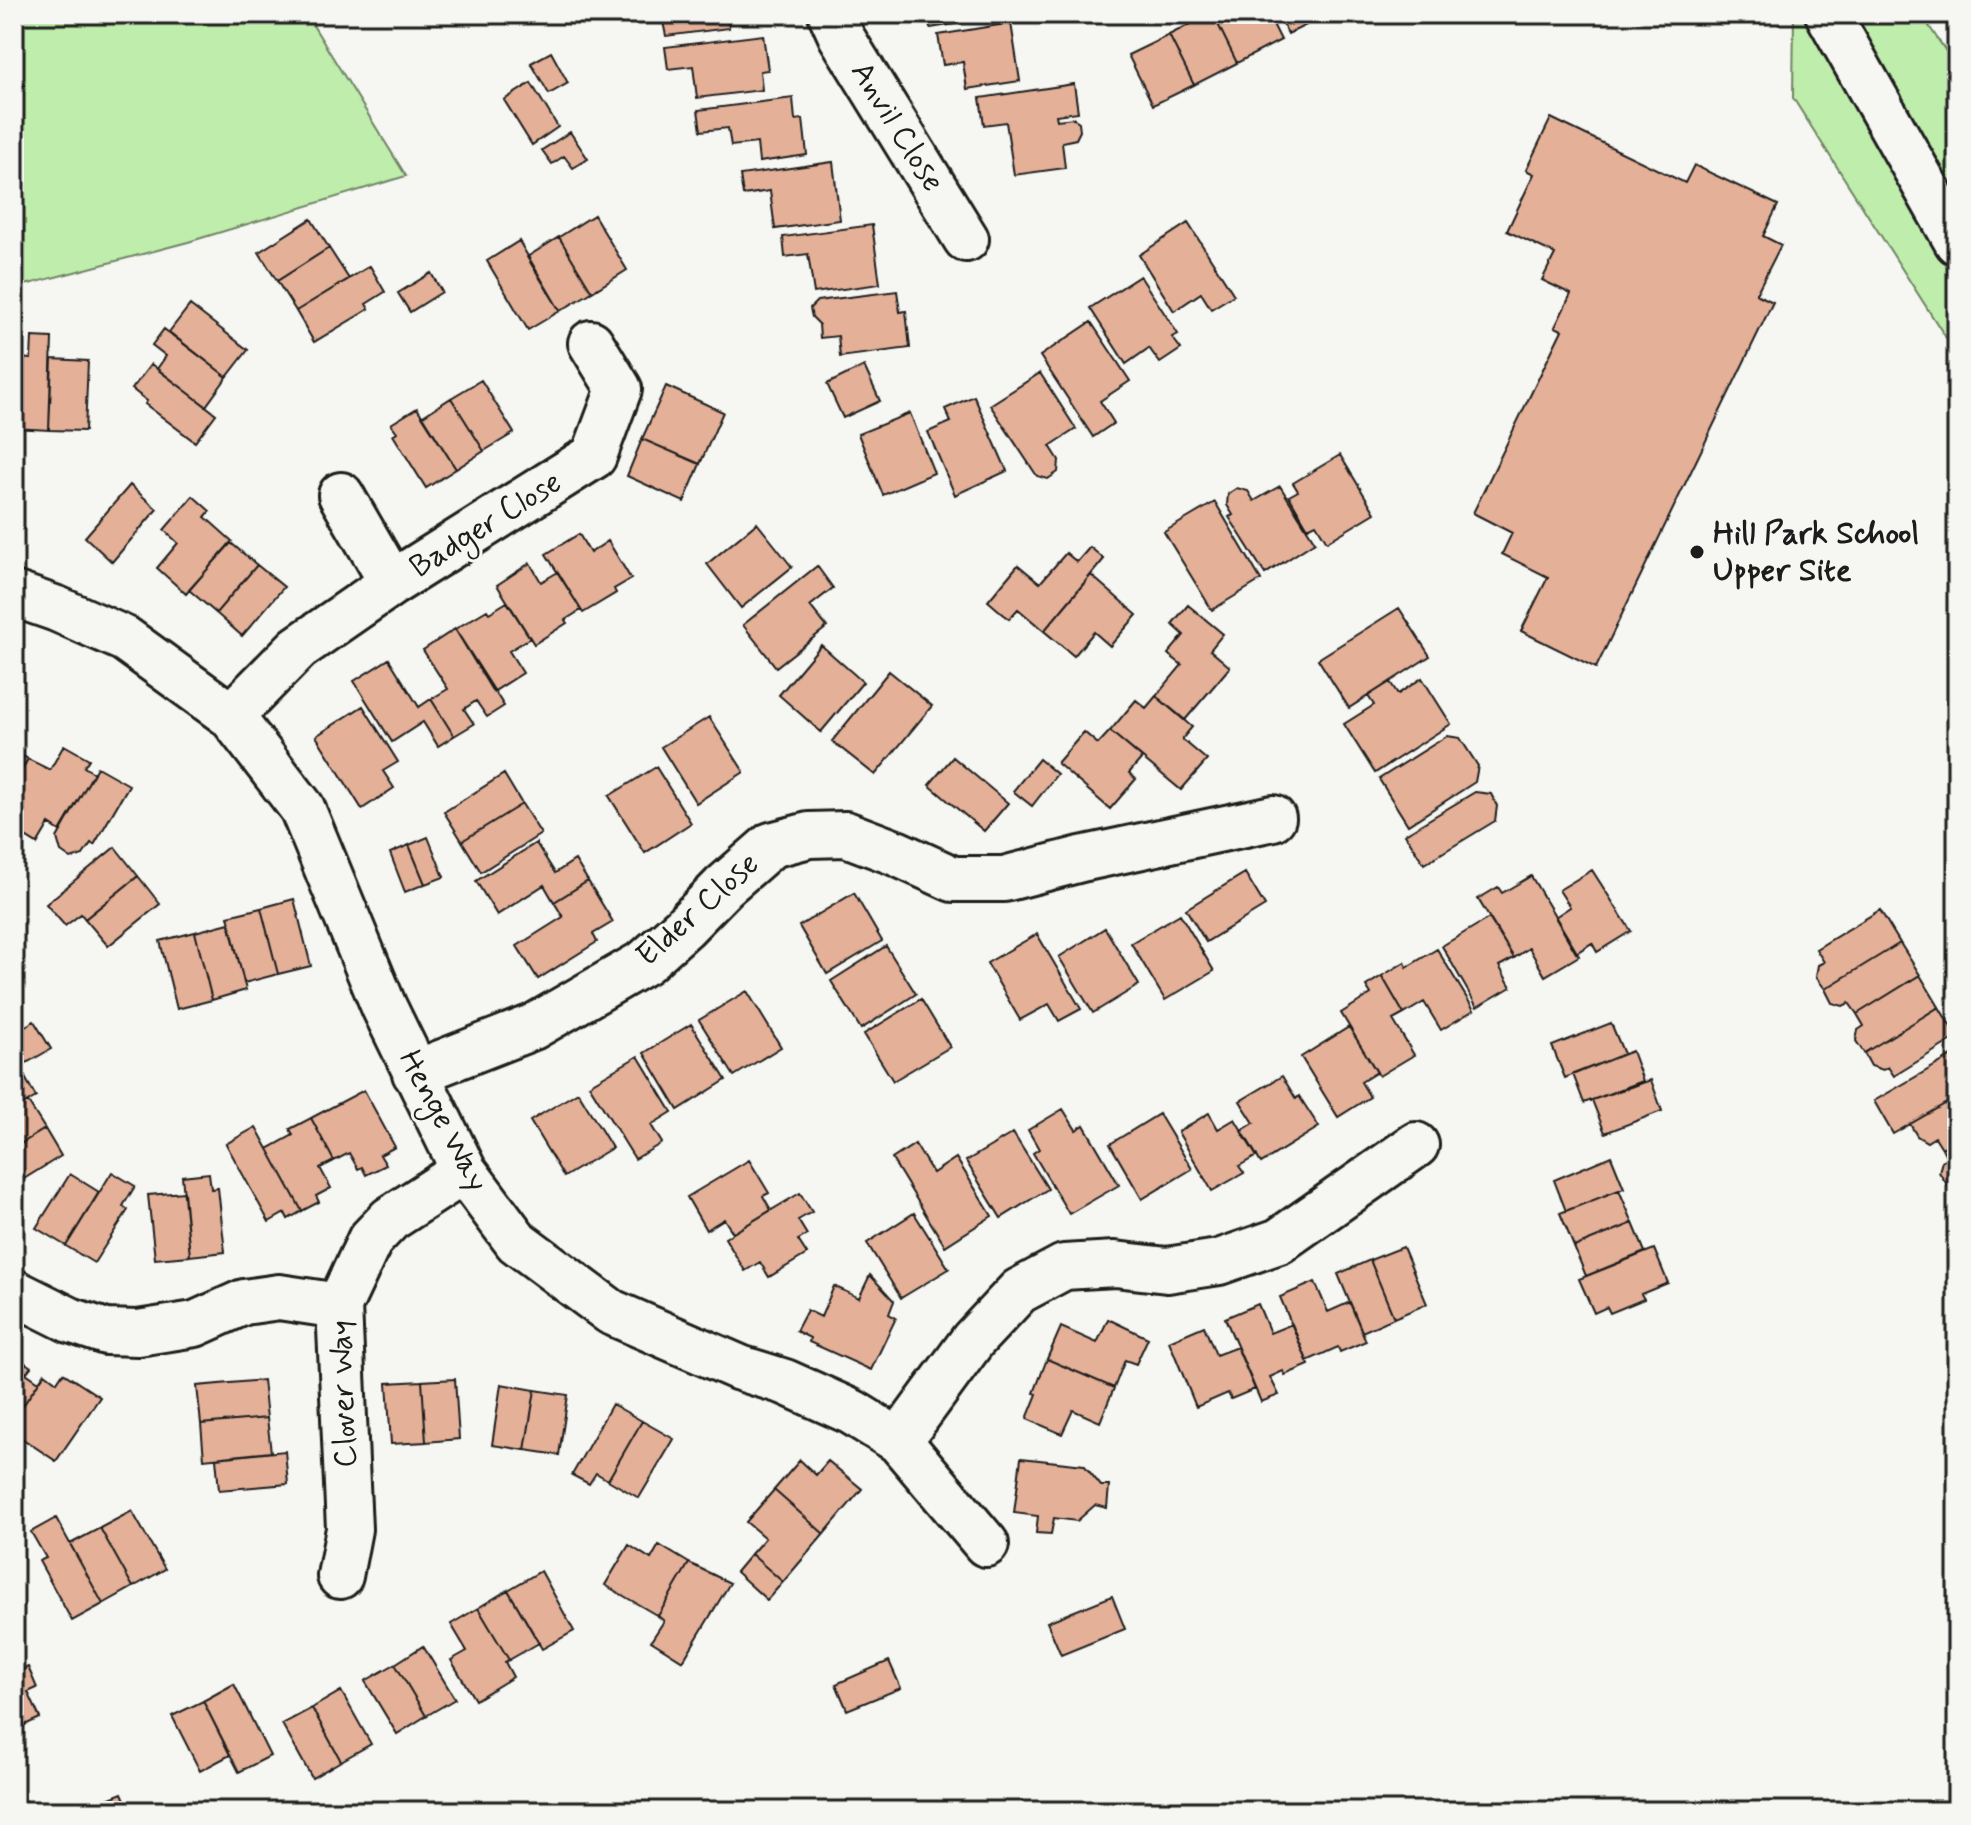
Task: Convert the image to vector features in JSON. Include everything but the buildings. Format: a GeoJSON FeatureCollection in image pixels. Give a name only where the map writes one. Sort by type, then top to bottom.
{"type":"FeatureCollection","features":[{"type":"Feature","properties":{"kind":"street","name":"Anvil Close"},"geometry":{"type":"LineString","coordinates":[[831,14],[841,36],[966,239]]}},
{"type":"Feature","properties":{"kind":"street"},"geometry":{"type":"LineString","coordinates":[[1828,14],[1957,242]]}},
{"type":"Feature","properties":{"kind":"street","name":"Badger Close"},"geometry":{"type":"LineString","coordinates":[[231,716],[298,648],[392,583],[594,456],[619,389],[591,343]]}},
{"type":"Feature","properties":{"kind":"street","name":"Badger Close"},"geometry":{"type":"LineString","coordinates":[[341,495],[392,583]]}},
{"type":"Feature","properties":{"kind":"street","name":"Henge Way"},"geometry":{"type":"LineString","coordinates":[[14,594],[125,639],[231,716],[302,808],[384,1007],[415,1073],[464,1171],[517,1242],[611,1312],[740,1368],[799,1388],[852,1412],[899,1441],[986,1544]]}},
{"type":"Feature","properties":{"kind":"street","name":"Elder Close"},"geometry":{"type":"LineString","coordinates":[[415,1073],[533,1027],[645,962],[771,845],[809,835],[846,834],[953,879],[1004,879],[1081,859],[1273,818]]}},
{"type":"Feature","properties":{"kind":"street"},"geometry":{"type":"LineString","coordinates":[[899,1441],[973,1340],[1019,1291],[1064,1267],[1115,1264],[1167,1270],[1219,1262],[1279,1241],[1416,1145]]}},
{"type":"Feature","properties":{"kind":"street","name":"Clover Way"},"geometry":{"type":"LineString","coordinates":[[340,1576],[349,1529],[339,1306],[370,1240],[390,1219],[464,1171]]}},
{"type":"Feature","properties":{"kind":"street"},"geometry":{"type":"LineString","coordinates":[[14,1292],[70,1320],[106,1332],[138,1333],[195,1324],[244,1302],[279,1297],[339,1306]]}},
{"type":"Feature","properties":{"kind":"green space"},"geometry":{"type":"Polygon","coordinates":[[[14,14],[306,14],[406,176],[188,242],[14,288],[14,14]]]}},
{"type":"Feature","properties":{"kind":"green space"},"geometry":{"type":"Polygon","coordinates":[[[1794,14],[1921,14],[1957,68],[1957,355],[1793,98],[1794,14]]]}},
{"type":"Feature","properties":{"kind":"place","name":"Hill Park School Upper Site"},"geometry":{"type":"Point","coordinates":[1697,552]}}]}
